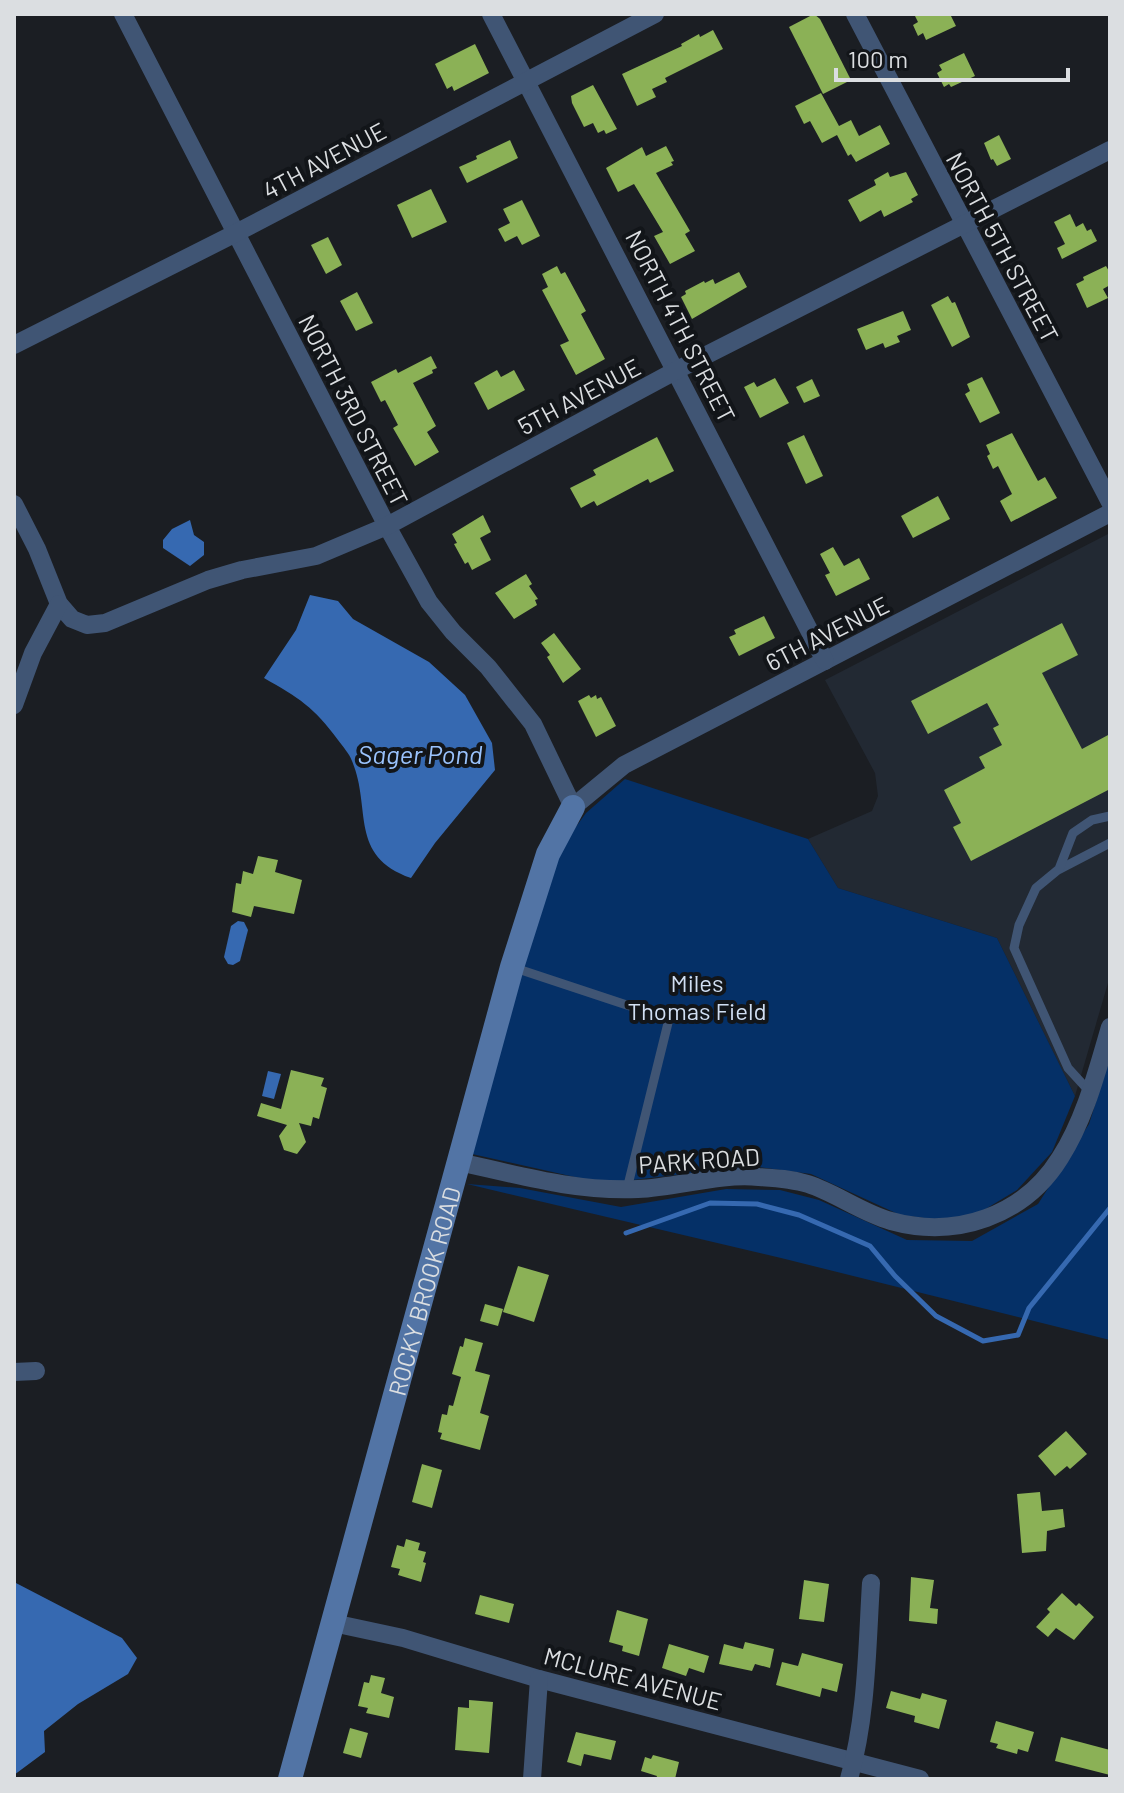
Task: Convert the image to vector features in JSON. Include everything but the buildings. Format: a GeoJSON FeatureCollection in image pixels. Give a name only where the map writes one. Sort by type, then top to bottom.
{"type":"FeatureCollection","features":[{"type":"Feature","properties":{"kind":"street","name":"NORTH 3RD STREET"},"geometry":{"type":"LineString","coordinates":[[123,14],[429,602],[488,667],[533,724],[573,807]]}},
{"type":"Feature","properties":{"kind":"street","name":"NORTH 4TH STREET"},"geometry":{"type":"LineString","coordinates":[[491,14],[825,661]]}},
{"type":"Feature","properties":{"kind":"street","name":"4TH AVENUE"},"geometry":{"type":"LineString","coordinates":[[14,345],[655,14]]}},
{"type":"Feature","properties":{"kind":"street","name":"NORTH 5TH STREET"},"geometry":{"type":"LineString","coordinates":[[855,14],[1110,502]]}},
{"type":"Feature","properties":{"kind":"street","name":"5TH AVENUE"},"geometry":{"type":"LineString","coordinates":[[59,604],[72,619],[87,625],[105,623],[208,580],[316,556],[387,526],[677,370],[1110,150]]}},
{"type":"Feature","properties":{"kind":"street"},"geometry":{"type":"LineString","coordinates":[[14,504],[37,549],[59,604],[33,653],[14,705]]}},
{"type":"Feature","properties":{"kind":"street","name":"6TH AVENUE"},"geometry":{"type":"LineString","coordinates":[[573,807],[624,765],[1110,513]]}},
{"type":"Feature","properties":{"kind":"street","name":"ROCKY BROOK ROAD"},"geometry":{"type":"LineString","coordinates":[[290,1779],[512,967],[548,854],[573,807]]}},
{"type":"Feature","properties":{"kind":"street","name":"PARK ROAD"},"geometry":{"type":"LineString","coordinates":[[459,1162],[586,1189],[627,1189],[748,1176],[785,1179],[809,1184],[888,1220],[923,1228],[959,1227],[993,1216],[1024,1198],[1060,1158],[1090,1091],[1110,1027]]}},
{"type":"Feature","properties":{"kind":"street"},"geometry":{"type":"LineString","coordinates":[[14,1372],[36,1371]]}},
{"type":"Feature","properties":{"kind":"street"},"geometry":{"type":"LineString","coordinates":[[852,1770],[865,1676],[871,1583]]}},
{"type":"Feature","properties":{"kind":"street","name":"MCLURE AVENUE"},"geometry":{"type":"LineString","coordinates":[[333,1623],[403,1638],[852,1770],[920,1779]]}},
{"type":"Feature","properties":{"kind":"street"},"geometry":{"type":"LineString","coordinates":[[532,1779],[539,1679]]}},
{"type":"Feature","properties":{"kind":"lane"},"geometry":{"type":"LineString","coordinates":[[1059,869],[1073,833],[1092,820],[1110,816]]}},
{"type":"Feature","properties":{"kind":"lane"},"geometry":{"type":"LineString","coordinates":[[1090,1091],[1068,1068],[1014,948],[1019,925],[1036,888],[1059,869],[1110,843]]}},
{"type":"Feature","properties":{"kind":"lane"},"geometry":{"type":"LineString","coordinates":[[512,967],[669,1019],[627,1189]]}},
{"type":"Feature","properties":{"kind":"shaded area"},"geometry":{"type":"Polygon","coordinates":[[[1110,533],[1110,976],[1075,1096],[997,938],[838,888],[808,839],[872,811],[878,796],[875,773],[825,680],[1110,533]]]}},
{"type":"Feature","properties":{"kind":"green space","name":"Miles Thomas Field"},"geometry":{"type":"Polygon","coordinates":[[[625,779],[808,839],[838,888],[997,938],[1075,1096],[1052,1152],[1017,1190],[979,1213],[940,1220],[900,1215],[811,1174],[751,1166],[616,1182],[588,1180],[472,1154],[544,892],[561,847],[586,813],[625,779]]]}},
{"type":"Feature","properties":{"kind":"green space"},"geometry":{"type":"Polygon","coordinates":[[[1110,1057],[1110,1340],[467,1184],[520,1188],[621,1207],[726,1189],[780,1190],[819,1200],[907,1240],[972,1241],[1038,1204],[1089,1124],[1110,1057]]]}},
{"type":"Feature","properties":{"kind":"water"},"geometry":{"type":"Polygon","coordinates":[[[190,520],[194,535],[204,542],[204,555],[190,566],[163,548],[163,540],[172,529],[190,520]]]}},
{"type":"Feature","properties":{"kind":"water","name":"Sager Pond"},"geometry":{"type":"Polygon","coordinates":[[[310,595],[338,601],[353,619],[429,662],[465,695],[492,743],[495,770],[435,843],[411,878],[391,869],[370,844],[358,779],[346,750],[313,711],[264,678],[296,630],[310,595]]]}},
{"type":"Feature","properties":{"kind":"water"},"geometry":{"type":"Polygon","coordinates":[[[238,921],[244,922],[248,930],[240,961],[233,965],[228,964],[224,957],[231,926],[238,921]]]}},
{"type":"Feature","properties":{"kind":"water"},"geometry":{"type":"Polygon","coordinates":[[[268,1071],[281,1074],[274,1099],[262,1096],[268,1071]]]}},
{"type":"Feature","properties":{"kind":"water"},"geometry":{"type":"Polygon","coordinates":[[[14,1582],[122,1638],[137,1658],[128,1674],[78,1704],[44,1731],[45,1752],[14,1775],[14,1582]]]}},
{"type":"Feature","properties":{"kind":"waterway"},"geometry":{"type":"LineString","coordinates":[[626,1233],[710,1203],[757,1204],[799,1215],[870,1246],[936,1316],[983,1341],[1018,1335],[1029,1308],[1110,1208]]}}]}
